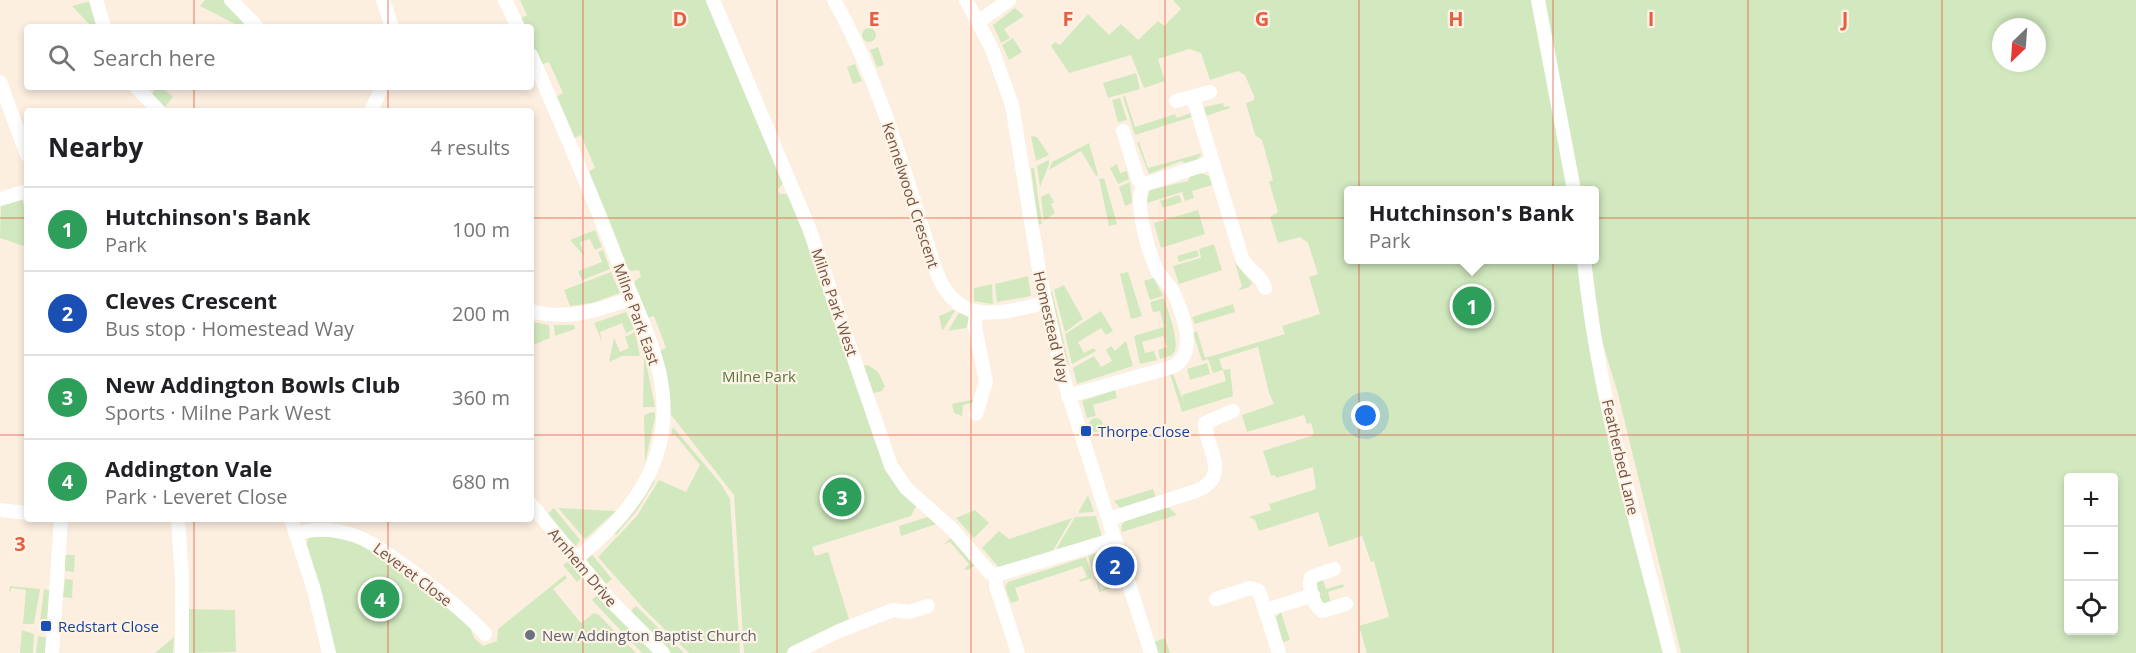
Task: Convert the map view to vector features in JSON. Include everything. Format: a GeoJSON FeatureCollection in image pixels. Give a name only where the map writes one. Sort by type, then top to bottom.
{"type":"FeatureCollection","features":[{"type":"Feature","properties":{"kind":"street"},"geometry":{"type":"LineString","coordinates":[[96,0],[103,24]]}},
{"type":"Feature","properties":{"kind":"street"},"geometry":{"type":"LineString","coordinates":[[231,0],[254,24]]}},
{"type":"Feature","properties":{"kind":"street"},"geometry":{"type":"LineString","coordinates":[[383,0],[391,24]]}},
{"type":"Feature","properties":{"kind":"street"},"geometry":{"type":"LineString","coordinates":[[505,0],[517,24]]}},
{"type":"Feature","properties":{"kind":"street","name":"Milne Park West"},"geometry":{"type":"LineString","coordinates":[[714,0],[813,237],[891,466],[906,488],[946,523],[989,572],[996,575]]}},
{"type":"Feature","properties":{"kind":"street","name":"Kennelwood Crescent"},"geometry":{"type":"LineString","coordinates":[[834,0],[877,92],[940,281],[955,302],[976,311]]}},
{"type":"Feature","properties":{"kind":"street","name":"Homestead Way"},"geometry":{"type":"LineString","coordinates":[[966,0],[1001,71],[1015,118],[1046,303],[1068,396],[1151,653]]}},
{"type":"Feature","properties":{"kind":"street"},"geometry":{"type":"LineString","coordinates":[[978,22],[1009,0]]}},
{"type":"Feature","properties":{"kind":"street"},"geometry":{"type":"LineString","coordinates":[[1538,0],[1573,186]]}},
{"type":"Feature","properties":{"kind":"street","name":"Milne Park East"},"geometry":{"type":"LineString","coordinates":[[534,62],[633,298],[653,351],[662,387],[663,419],[659,445],[646,483],[631,507],[610,530],[576,559]]}},
{"type":"Feature","properties":{"kind":"street"},"geometry":{"type":"LineString","coordinates":[[0,82],[5,112],[24,149]]}},
{"type":"Feature","properties":{"kind":"street"},"geometry":{"type":"LineString","coordinates":[[139,90],[156,108]]}},
{"type":"Feature","properties":{"kind":"street"},"geometry":{"type":"LineString","coordinates":[[372,108],[381,90]]}},
{"type":"Feature","properties":{"kind":"street"},"geometry":{"type":"LineString","coordinates":[[1176,101],[1210,92]]}},
{"type":"Feature","properties":{"kind":"street"},"geometry":{"type":"LineString","coordinates":[[1193,97],[1242,258],[1249,268],[1261,276],[1265,288]]}},
{"type":"Feature","properties":{"kind":"street"},"geometry":{"type":"LineString","coordinates":[[1123,131],[1138,179],[1143,185]]}},
{"type":"Feature","properties":{"kind":"street"},"geometry":{"type":"LineString","coordinates":[[1143,185],[1212,162]]}},
{"type":"Feature","properties":{"kind":"street"},"geometry":{"type":"LineString","coordinates":[[1068,396],[1172,367],[1186,352],[1187,339],[1175,298],[1156,268],[1142,221],[1140,196],[1143,185]]}},
{"type":"Feature","properties":{"kind":"street"},"geometry":{"type":"LineString","coordinates":[[0,199],[24,192]]}},
{"type":"Feature","properties":{"kind":"street","name":"Featherbed Lane"},"geometry":{"type":"LineString","coordinates":[[1585,264],[1595,341],[1612,423],[1670,653]]}},
{"type":"Feature","properties":{"kind":"street"},"geometry":{"type":"LineString","coordinates":[[534,312],[555,315],[581,314],[633,298]]}},
{"type":"Feature","properties":{"kind":"street"},"geometry":{"type":"LineString","coordinates":[[976,414],[986,382],[975,327],[976,311],[997,313],[1046,303]]}},
{"type":"Feature","properties":{"kind":"street"},"geometry":{"type":"LineString","coordinates":[[1109,519],[1196,491],[1209,483],[1216,464],[1205,423],[1233,411]]}},
{"type":"Feature","properties":{"kind":"street","name":"Arnhem Drive"},"geometry":{"type":"LineString","coordinates":[[534,508],[618,609],[663,653]]}},
{"type":"Feature","properties":{"kind":"street"},"geometry":{"type":"LineString","coordinates":[[0,510],[24,513]]}},
{"type":"Feature","properties":{"kind":"street"},"geometry":{"type":"LineString","coordinates":[[52,653],[61,522]]}},
{"type":"Feature","properties":{"kind":"street"},"geometry":{"type":"LineString","coordinates":[[178,522],[183,587],[182,653]]}},
{"type":"Feature","properties":{"kind":"street"},"geometry":{"type":"LineString","coordinates":[[292,522],[314,590],[329,653]]}},
{"type":"Feature","properties":{"kind":"street","name":"Leveret Close"},"geometry":{"type":"LineString","coordinates":[[296,534],[330,530],[365,539],[471,618],[485,634]]}},
{"type":"Feature","properties":{"kind":"street"},"geometry":{"type":"LineString","coordinates":[[1018,653],[996,586],[996,575],[1115,538]]}},
{"type":"Feature","properties":{"kind":"street"},"geometry":{"type":"LineString","coordinates":[[1334,568],[1311,578],[1313,595],[1317,607],[1322,611],[1346,604]]}},
{"type":"Feature","properties":{"kind":"street"},"geometry":{"type":"LineString","coordinates":[[1216,599],[1254,588],[1261,596],[1279,653]]}},
{"type":"Feature","properties":{"kind":"street"},"geometry":{"type":"LineString","coordinates":[[1266,610],[1313,595]]}},
{"type":"Feature","properties":{"kind":"street"},"geometry":{"type":"LineString","coordinates":[[794,653],[839,631],[893,610],[909,612],[928,606]]}},
{"type":"Feature","properties":{"kind":"green space"},"geometry":{"type":"Polygon","coordinates":[[[205,0],[226,0],[246,24],[235,24],[200,6],[205,0]]]}},
{"type":"Feature","properties":{"kind":"green space","name":"Milne Park"},"geometry":{"type":"Polygon","coordinates":[[[520,0],[709,0],[784,182],[778,190],[780,194],[789,194],[858,377],[916,506],[911,516],[812,547],[815,556],[828,552],[849,619],[786,653],[744,653],[734,495],[668,411],[657,352],[666,348],[654,316],[645,319],[633,283],[641,276],[639,270],[631,271],[626,268],[587,172],[595,168],[581,135],[572,139],[554,98],[563,93],[549,62],[540,65],[534,53],[534,24],[520,24],[518,20],[527,15],[520,0]]]}},
{"type":"Feature","properties":{"kind":"green space"},"geometry":{"type":"Polygon","coordinates":[[[1173,0],[1533,0],[1570,186],[1344,186],[1344,264],[1580,264],[1664,653],[1367,653],[1359,626],[1389,617],[1374,561],[1371,562],[1362,536],[1329,547],[1318,512],[1259,531],[1255,520],[1249,517],[1271,510],[1269,504],[1316,489],[1313,467],[1276,478],[1275,475],[1271,476],[1263,451],[1311,436],[1314,433],[1311,423],[1307,424],[1304,415],[1247,432],[1242,415],[1274,404],[1269,393],[1258,347],[1219,359],[1223,370],[1213,373],[1208,359],[1202,361],[1193,333],[1197,331],[1205,358],[1285,334],[1282,326],[1320,314],[1309,277],[1318,274],[1308,243],[1300,237],[1278,243],[1270,217],[1278,212],[1269,182],[1273,180],[1262,140],[1255,135],[1246,103],[1254,100],[1254,96],[1245,75],[1238,71],[1210,80],[1201,53],[1189,49],[1158,59],[1165,81],[1144,88],[1131,55],[1069,73],[1051,46],[1055,42],[1060,45],[1088,14],[1109,35],[1121,24],[1138,40],[1158,21],[1164,26],[1181,9],[1173,0]]]}},
{"type":"Feature","properties":{"kind":"green space"},"geometry":{"type":"Polygon","coordinates":[[[1544,0],[2136,0],[2136,653],[1681,653],[1618,394],[1602,341],[1592,264],[1599,264],[1599,186],[1580,186],[1544,0]]]}},
{"type":"Feature","properties":{"kind":"green space"},"geometry":{"type":"Polygon","coordinates":[[[90,1],[98,24],[89,24],[72,6],[90,1]]]}},
{"type":"Feature","properties":{"kind":"green space"},"geometry":{"type":"Polygon","coordinates":[[[1015,8],[1024,16],[1004,29],[1010,38],[1001,43],[993,25],[1015,8]]]}},
{"type":"Feature","properties":{"kind":"green space"},"geometry":{"type":"Polygon","coordinates":[[[869,28],[874,30],[876,35],[874,40],[869,42],[864,40],[862,35],[864,30],[869,28]]]}},
{"type":"Feature","properties":{"kind":"green space"},"geometry":{"type":"Polygon","coordinates":[[[1013,38],[1022,52],[1009,60],[1002,45],[1013,38]]]}},
{"type":"Feature","properties":{"kind":"green space"},"geometry":{"type":"Polygon","coordinates":[[[878,47],[884,65],[877,67],[870,50],[878,47]]]}},
{"type":"Feature","properties":{"kind":"green space"},"geometry":{"type":"Polygon","coordinates":[[[855,64],[862,81],[853,84],[847,67],[855,64]]]}},
{"type":"Feature","properties":{"kind":"green space"},"geometry":{"type":"Polygon","coordinates":[[[1136,73],[1140,89],[1108,98],[1103,83],[1136,73]]]}},
{"type":"Feature","properties":{"kind":"green space"},"geometry":{"type":"Polygon","coordinates":[[[154,90],[165,90],[173,97],[162,108],[151,97],[154,90]]]}},
{"type":"Feature","properties":{"kind":"green space"},"geometry":{"type":"Polygon","coordinates":[[[1125,96],[1135,127],[1175,114],[1177,118],[1191,113],[1192,117],[1135,135],[1123,97],[1125,96]]]}},
{"type":"Feature","properties":{"kind":"green space"},"geometry":{"type":"Polygon","coordinates":[[[1120,98],[1127,120],[1118,122],[1112,100],[1120,98]]]}},
{"type":"Feature","properties":{"kind":"green space"},"geometry":{"type":"Polygon","coordinates":[[[1223,103],[1224,107],[1229,106],[1230,108],[1206,116],[1204,107],[1223,103]]]}},
{"type":"Feature","properties":{"kind":"green space"},"geometry":{"type":"Polygon","coordinates":[[[1031,136],[1037,137],[1049,155],[1036,161],[1031,136]]]}},
{"type":"Feature","properties":{"kind":"green space"},"geometry":{"type":"Polygon","coordinates":[[[1139,142],[1148,168],[1202,153],[1197,160],[1185,163],[1181,161],[1149,174],[1137,143],[1139,142]]]}},
{"type":"Feature","properties":{"kind":"green space"},"geometry":{"type":"Polygon","coordinates":[[[1089,143],[1098,175],[1096,176],[1081,151],[1049,170],[1052,162],[1089,143]]]}},
{"type":"Feature","properties":{"kind":"green space"},"geometry":{"type":"Polygon","coordinates":[[[1049,160],[1049,164],[1040,187],[1037,166],[1049,160]]]}},
{"type":"Feature","properties":{"kind":"green space"},"geometry":{"type":"Polygon","coordinates":[[[1117,164],[1120,173],[1127,171],[1129,179],[1118,184],[1110,168],[1117,164]]]}},
{"type":"Feature","properties":{"kind":"green space"},"geometry":{"type":"Polygon","coordinates":[[[1031,168],[1034,168],[1042,224],[1038,225],[1031,168]]]}},
{"type":"Feature","properties":{"kind":"green space"},"geometry":{"type":"Polygon","coordinates":[[[1200,173],[1209,176],[1212,185],[1192,191],[1194,198],[1185,201],[1182,192],[1147,203],[1149,190],[1188,181],[1190,176],[1200,173]]]}},
{"type":"Feature","properties":{"kind":"green space"},"geometry":{"type":"Polygon","coordinates":[[[1104,178],[1117,224],[1109,226],[1099,179],[1104,178]]]}},
{"type":"Feature","properties":{"kind":"green space"},"geometry":{"type":"Polygon","coordinates":[[[1130,182],[1132,203],[1125,206],[1119,187],[1130,182]]]}},
{"type":"Feature","properties":{"kind":"green space"},"geometry":{"type":"Polygon","coordinates":[[[1049,193],[1054,202],[1051,204],[1055,213],[1044,221],[1041,197],[1049,193]]]}},
{"type":"Feature","properties":{"kind":"green space"},"geometry":{"type":"Polygon","coordinates":[[[1179,195],[1182,202],[1163,208],[1160,201],[1179,195]]]}},
{"type":"Feature","properties":{"kind":"green space"},"geometry":{"type":"Polygon","coordinates":[[[22,197],[24,246],[0,238],[1,203],[22,197]]]}},
{"type":"Feature","properties":{"kind":"green space"},"geometry":{"type":"Polygon","coordinates":[[[1198,210],[1205,234],[1161,248],[1154,223],[1198,210]]]}},
{"type":"Feature","properties":{"kind":"green space"},"geometry":{"type":"Polygon","coordinates":[[[595,230],[602,247],[595,250],[590,239],[580,242],[585,257],[570,240],[595,230]]]}},
{"type":"Feature","properties":{"kind":"green space"},"geometry":{"type":"Polygon","coordinates":[[[1214,244],[1222,270],[1179,284],[1173,266],[1201,258],[1199,249],[1214,244]]]}},
{"type":"Feature","properties":{"kind":"green space"},"geometry":{"type":"Polygon","coordinates":[[[603,250],[610,269],[582,280],[578,271],[602,262],[598,252],[603,250]]]}},
{"type":"Feature","properties":{"kind":"green space"},"geometry":{"type":"Polygon","coordinates":[[[1197,250],[1199,256],[1179,262],[1177,256],[1197,250]]]}},
{"type":"Feature","properties":{"kind":"green space"},"geometry":{"type":"Polygon","coordinates":[[[1235,263],[1252,283],[1249,287],[1238,291],[1242,286],[1235,263]]]}},
{"type":"Feature","properties":{"kind":"green space"},"geometry":{"type":"Polygon","coordinates":[[[611,272],[620,293],[592,303],[570,306],[564,290],[611,272]]]}},
{"type":"Feature","properties":{"kind":"green space"},"geometry":{"type":"Polygon","coordinates":[[[1128,272],[1142,316],[1131,319],[1120,274],[1128,272]]]}},
{"type":"Feature","properties":{"kind":"green space"},"geometry":{"type":"Polygon","coordinates":[[[1028,276],[1031,296],[997,302],[995,284],[1028,276]]]}},
{"type":"Feature","properties":{"kind":"green space"},"geometry":{"type":"Polygon","coordinates":[[[1154,278],[1163,296],[1150,300],[1144,281],[1154,278]]]}},
{"type":"Feature","properties":{"kind":"green space"},"geometry":{"type":"Polygon","coordinates":[[[992,284],[993,304],[974,301],[974,288],[992,284]]]}},
{"type":"Feature","properties":{"kind":"green space"},"geometry":{"type":"Polygon","coordinates":[[[1064,285],[1083,319],[1065,332],[1054,290],[1064,285]]]}},
{"type":"Feature","properties":{"kind":"green space"},"geometry":{"type":"Polygon","coordinates":[[[1052,291],[1069,365],[1066,366],[1049,292],[1052,291]]]}},
{"type":"Feature","properties":{"kind":"green space"},"geometry":{"type":"Polygon","coordinates":[[[1164,298],[1175,335],[1175,349],[1172,355],[1160,359],[1158,350],[1167,347],[1163,336],[1142,342],[1145,353],[1154,351],[1157,360],[1140,364],[1134,336],[1164,327],[1160,311],[1153,312],[1150,302],[1164,298]]]}},
{"type":"Feature","properties":{"kind":"green space"},"geometry":{"type":"Polygon","coordinates":[[[1233,304],[1235,312],[1195,324],[1192,317],[1233,304]]]}},
{"type":"Feature","properties":{"kind":"green space"},"geometry":{"type":"Polygon","coordinates":[[[956,309],[943,330],[942,330],[939,316],[956,309]]]}},
{"type":"Feature","properties":{"kind":"green space"},"geometry":{"type":"Polygon","coordinates":[[[960,311],[970,316],[966,328],[948,331],[960,311]]]}},
{"type":"Feature","properties":{"kind":"green space"},"geometry":{"type":"Polygon","coordinates":[[[1101,311],[1113,331],[1106,335],[1101,328],[1078,342],[1084,353],[1094,348],[1096,351],[1072,364],[1065,334],[1101,311]]]}},
{"type":"Feature","properties":{"kind":"green space"},"geometry":{"type":"Polygon","coordinates":[[[626,312],[634,329],[626,333],[622,323],[600,332],[602,342],[594,323],[626,312]]]}},
{"type":"Feature","properties":{"kind":"green space"},"geometry":{"type":"Polygon","coordinates":[[[534,322],[549,325],[550,338],[534,345],[534,322]]]}},
{"type":"Feature","properties":{"kind":"green space"},"geometry":{"type":"Polygon","coordinates":[[[554,325],[574,325],[575,329],[555,336],[554,325]]]}},
{"type":"Feature","properties":{"kind":"green space"},"geometry":{"type":"Polygon","coordinates":[[[635,332],[640,356],[622,356],[609,362],[614,338],[620,352],[629,348],[625,337],[635,332]]]}},
{"type":"Feature","properties":{"kind":"green space"},"geometry":{"type":"Polygon","coordinates":[[[1126,341],[1133,366],[1077,384],[1073,368],[1094,356],[1101,367],[1112,361],[1106,350],[1111,346],[1115,351],[1126,341]]]}},
{"type":"Feature","properties":{"kind":"green space"},"geometry":{"type":"Polygon","coordinates":[[[644,352],[655,407],[643,407],[644,352]]]}},
{"type":"Feature","properties":{"kind":"green space"},"geometry":{"type":"Polygon","coordinates":[[[1207,363],[1210,374],[1190,380],[1187,369],[1207,363]]]}},
{"type":"Feature","properties":{"kind":"green space"},"geometry":{"type":"Polygon","coordinates":[[[868,365],[878,372],[885,386],[882,391],[871,394],[862,366],[868,365]]]}},
{"type":"Feature","properties":{"kind":"green space"},"geometry":{"type":"Polygon","coordinates":[[[1230,369],[1233,396],[1182,412],[1170,374],[1173,374],[1184,403],[1182,395],[1226,381],[1223,370],[1230,369]]]}},
{"type":"Feature","properties":{"kind":"green space"},"geometry":{"type":"Polygon","coordinates":[[[1115,390],[1117,398],[1093,405],[1096,416],[1087,418],[1082,401],[1115,390]]]}},
{"type":"Feature","properties":{"kind":"green space"},"geometry":{"type":"Polygon","coordinates":[[[976,399],[976,402],[963,405],[962,416],[954,413],[952,404],[976,399]]]}},
{"type":"Feature","properties":{"kind":"green space"},"geometry":{"type":"Polygon","coordinates":[[[655,413],[655,418],[645,463],[644,415],[655,413]]]}},
{"type":"Feature","properties":{"kind":"green space"},"geometry":{"type":"Polygon","coordinates":[[[1093,418],[1099,418],[1103,425],[1099,432],[1093,432],[1089,428],[1089,422],[1093,418]]]}},
{"type":"Feature","properties":{"kind":"green space"},"geometry":{"type":"Polygon","coordinates":[[[673,427],[721,484],[730,499],[740,653],[689,653],[645,610],[598,557],[637,516],[659,480],[686,492],[700,465],[675,435],[671,435],[673,427]]]}},
{"type":"Feature","properties":{"kind":"green space"},"geometry":{"type":"Polygon","coordinates":[[[652,479],[655,481],[638,509],[616,535],[614,532],[652,479]]]}},
{"type":"Feature","properties":{"kind":"green space"},"geometry":{"type":"Polygon","coordinates":[[[1153,489],[1156,497],[1120,508],[1114,501],[1153,489]]]}},
{"type":"Feature","properties":{"kind":"green space"},"geometry":{"type":"Polygon","coordinates":[[[1088,495],[1094,512],[1078,513],[1088,495]]]}},
{"type":"Feature","properties":{"kind":"green space"},"geometry":{"type":"Polygon","coordinates":[[[1168,507],[1177,515],[1122,532],[1121,526],[1125,521],[1168,507]]]}},
{"type":"Feature","properties":{"kind":"green space"},"geometry":{"type":"Polygon","coordinates":[[[554,508],[580,540],[575,548],[547,514],[554,508]]]}},
{"type":"Feature","properties":{"kind":"green space"},"geometry":{"type":"Polygon","coordinates":[[[559,508],[616,511],[585,539],[559,508]]]}},
{"type":"Feature","properties":{"kind":"green space"},"geometry":{"type":"Polygon","coordinates":[[[975,510],[989,523],[974,538],[956,518],[975,510]]]}},
{"type":"Feature","properties":{"kind":"green space"},"geometry":{"type":"Polygon","coordinates":[[[1096,516],[1102,537],[1054,553],[1075,517],[1096,516]]]}},
{"type":"Feature","properties":{"kind":"green space"},"geometry":{"type":"Polygon","coordinates":[[[928,517],[936,524],[901,536],[899,526],[928,517]]]}},
{"type":"Feature","properties":{"kind":"green space"},"geometry":{"type":"Polygon","coordinates":[[[1072,518],[1051,554],[1001,570],[982,548],[999,531],[1009,539],[1072,518]]]}},
{"type":"Feature","properties":{"kind":"green space"},"geometry":{"type":"Polygon","coordinates":[[[332,535],[367,546],[468,621],[474,638],[483,646],[497,641],[498,629],[565,575],[567,578],[553,589],[581,623],[594,613],[599,615],[636,653],[334,653],[306,545],[309,536],[332,535]]]}},
{"type":"Feature","properties":{"kind":"green space"},"geometry":{"type":"Polygon","coordinates":[[[951,538],[975,565],[968,570],[964,569],[969,564],[950,542],[943,545],[951,538]]]}},
{"type":"Feature","properties":{"kind":"green space"},"geometry":{"type":"Polygon","coordinates":[[[1105,551],[1110,553],[1120,585],[1099,592],[1096,577],[1101,590],[1112,585],[1104,563],[1092,567],[1094,575],[1088,556],[1105,551]]]}},
{"type":"Feature","properties":{"kind":"green space"},"geometry":{"type":"Polygon","coordinates":[[[590,552],[612,579],[605,585],[586,561],[590,552]]]}},
{"type":"Feature","properties":{"kind":"green space"},"geometry":{"type":"Polygon","coordinates":[[[65,555],[75,555],[74,572],[65,571],[65,555]]]}},
{"type":"Feature","properties":{"kind":"green space"},"geometry":{"type":"Polygon","coordinates":[[[1086,557],[1092,578],[1080,582],[1079,580],[1087,577],[1082,566],[1015,588],[1019,600],[1011,603],[1005,587],[1008,582],[1086,557]]]}},
{"type":"Feature","properties":{"kind":"green space"},"geometry":{"type":"Polygon","coordinates":[[[570,560],[580,572],[581,578],[577,582],[563,565],[570,560]]]}},
{"type":"Feature","properties":{"kind":"green space"},"geometry":{"type":"Polygon","coordinates":[[[1322,577],[1326,589],[1343,584],[1344,587],[1328,592],[1331,604],[1326,606],[1320,602],[1315,582],[1322,577]]]}},
{"type":"Feature","properties":{"kind":"green space"},"geometry":{"type":"Polygon","coordinates":[[[65,579],[73,580],[72,598],[63,597],[65,579]]]}},
{"type":"Feature","properties":{"kind":"green space"},"geometry":{"type":"Polygon","coordinates":[[[10,586],[40,589],[34,624],[23,624],[26,590],[12,588],[9,593],[10,586]]]}},
{"type":"Feature","properties":{"kind":"green space"},"geometry":{"type":"Polygon","coordinates":[[[44,589],[51,591],[50,623],[40,622],[44,589]]]}},
{"type":"Feature","properties":{"kind":"green space"},"geometry":{"type":"Polygon","coordinates":[[[598,594],[655,653],[642,653],[592,600],[598,594]]]}},
{"type":"Feature","properties":{"kind":"green space"},"geometry":{"type":"Polygon","coordinates":[[[636,606],[684,653],[671,653],[630,612],[636,606]]]}},
{"type":"Feature","properties":{"kind":"green space"},"geometry":{"type":"Polygon","coordinates":[[[187,609],[235,610],[236,652],[186,653],[187,609]]]}},
{"type":"Feature","properties":{"kind":"green space"},"geometry":{"type":"Polygon","coordinates":[[[1281,612],[1290,640],[1283,642],[1276,617],[1281,612]]]}},
{"type":"Feature","properties":{"kind":"green space"},"geometry":{"type":"Polygon","coordinates":[[[22,630],[34,634],[33,653],[20,653],[22,630]]]}},
{"type":"Feature","properties":{"kind":"green space"},"geometry":{"type":"Polygon","coordinates":[[[38,636],[48,638],[46,653],[36,653],[38,636]]]}},
{"type":"Feature","properties":{"kind":"green space"},"geometry":{"type":"Polygon","coordinates":[[[174,637],[173,653],[155,653],[174,637]]]}},
{"type":"Feature","properties":{"kind":"green space"},"geometry":{"type":"Polygon","coordinates":[[[1165,638],[1170,653],[1157,653],[1154,642],[1165,638]]]}},
{"type":"Feature","properties":{"kind":"place","name":"Hutchinson's Bank"},"geometry":{"type":"Point","coordinates":[1472,306]}},
{"type":"Feature","properties":{"kind":"place","name":"Thorpe Close"},"geometry":{"type":"Point","coordinates":[1086,431]}},
{"type":"Feature","properties":{"kind":"place","name":"New Addington Bowls Club"},"geometry":{"type":"Point","coordinates":[842,497]}},
{"type":"Feature","properties":{"kind":"place","name":"Cleves Crescent"},"geometry":{"type":"Point","coordinates":[1115,566]}},
{"type":"Feature","properties":{"kind":"place","name":"Addington Vale"},"geometry":{"type":"Point","coordinates":[380,599]}},
{"type":"Feature","properties":{"kind":"place","name":"Redstart Close"},"geometry":{"type":"Point","coordinates":[46,626]}},
{"type":"Feature","properties":{"kind":"place","name":"New Addington Baptist Church"},"geometry":{"type":"Point","coordinates":[530,635]}}]}
